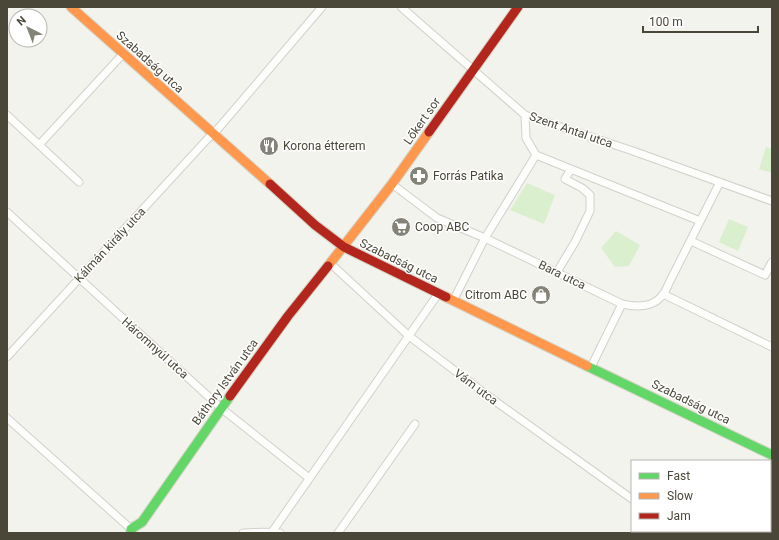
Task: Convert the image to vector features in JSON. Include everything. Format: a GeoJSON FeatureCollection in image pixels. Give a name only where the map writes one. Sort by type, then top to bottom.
{"type":"FeatureCollection","features":[{"type":"Feature","properties":{"kind":"main road","name":"Szabadság utca"},"geometry":{"type":"LineString","coordinates":[[71,7],[315,225],[344,247],[772,455]]}},
{"type":"Feature","properties":{"kind":"main road","name":"Lőkert sor"},"geometry":{"type":"LineString","coordinates":[[344,247],[392,184],[518,7]]}},
{"type":"Feature","properties":{"kind":"main road","name":"Báthory István utca"},"geometry":{"type":"LineString","coordinates":[[131,531],[142,522],[221,408],[288,316],[344,247]]}},
{"type":"Feature","properties":{"kind":"street","name":"Kálmán király utca"},"geometry":{"type":"LineString","coordinates":[[7,357],[217,130],[322,7]]}},
{"type":"Feature","properties":{"kind":"street","name":"Szent Antal utca"},"geometry":{"type":"LineString","coordinates":[[401,7],[525,115],[772,200]]}},
{"type":"Feature","properties":{"kind":"street"},"geometry":{"type":"LineString","coordinates":[[39,145],[123,54]]}},
{"type":"Feature","properties":{"kind":"street"},"geometry":{"type":"LineString","coordinates":[[7,115],[79,182]]}},
{"type":"Feature","properties":{"kind":"street"},"geometry":{"type":"LineString","coordinates":[[525,115],[526,138],[536,155],[700,221]]}},
{"type":"Feature","properties":{"kind":"street"},"geometry":{"type":"LineString","coordinates":[[453,301],[485,238],[536,155]]}},
{"type":"Feature","properties":{"kind":"street"},"geometry":{"type":"LineString","coordinates":[[557,272],[575,242],[590,211],[590,195],[582,188],[565,179],[571,169]]}},
{"type":"Feature","properties":{"kind":"street","name":"Bara utca"},"geometry":{"type":"LineString","coordinates":[[392,184],[437,218],[485,238],[622,304],[635,307],[649,305],[661,298],[720,182]]}},
{"type":"Feature","properties":{"kind":"street","name":"Háromnyúl utca"},"geometry":{"type":"LineString","coordinates":[[7,212],[221,408],[309,478]]}},
{"type":"Feature","properties":{"kind":"street"},"geometry":{"type":"LineString","coordinates":[[690,241],[765,276],[772,262]]}},
{"type":"Feature","properties":{"kind":"street","name":"Vám utca"},"geometry":{"type":"LineString","coordinates":[[330,263],[409,336],[495,401],[631,498]]}},
{"type":"Feature","properties":{"kind":"street"},"geometry":{"type":"LineString","coordinates":[[272,532],[438,294]]}},
{"type":"Feature","properties":{"kind":"street"},"geometry":{"type":"LineString","coordinates":[[663,294],[772,347]]}},
{"type":"Feature","properties":{"kind":"street"},"geometry":{"type":"LineString","coordinates":[[591,368],[622,304]]}},
{"type":"Feature","properties":{"kind":"street"},"geometry":{"type":"LineString","coordinates":[[7,418],[131,531]]}},
{"type":"Feature","properties":{"kind":"street"},"geometry":{"type":"LineString","coordinates":[[338,533],[415,424]]}},
{"type":"Feature","properties":{"kind":"street"},"geometry":{"type":"LineString","coordinates":[[243,533],[280,533]]}},
{"type":"Feature","properties":{"kind":"green space"},"geometry":{"type":"Polygon","coordinates":[[[766,147],[772,149],[772,173],[759,169],[766,147]]]}},
{"type":"Feature","properties":{"kind":"green space"},"geometry":{"type":"Polygon","coordinates":[[[527,183],[555,195],[544,224],[510,210],[527,183]]]}},
{"type":"Feature","properties":{"kind":"green space"},"geometry":{"type":"Polygon","coordinates":[[[729,219],[748,227],[738,251],[719,242],[729,219]]]}},
{"type":"Feature","properties":{"kind":"green space"},"geometry":{"type":"Polygon","coordinates":[[[616,231],[640,245],[629,266],[615,267],[601,248],[616,231]]]}},
{"type":"Feature","properties":{"kind":"traffic: fast"},"geometry":{"type":"LineString","coordinates":[[587,366],[772,455]]}},
{"type":"Feature","properties":{"kind":"traffic: fast"},"geometry":{"type":"LineString","coordinates":[[131,533],[131,529],[142,522],[230,396]]}},
{"type":"Feature","properties":{"kind":"traffic: slow"},"geometry":{"type":"LineString","coordinates":[[71,7],[270,184]]}},
{"type":"Feature","properties":{"kind":"traffic: slow"},"geometry":{"type":"LineString","coordinates":[[328,266],[392,184],[429,132]]}},
{"type":"Feature","properties":{"kind":"traffic: slow"},"geometry":{"type":"LineString","coordinates":[[446,297],[587,366]]}},
{"type":"Feature","properties":{"kind":"traffic: jam"},"geometry":{"type":"LineString","coordinates":[[429,132],[518,7]]}},
{"type":"Feature","properties":{"kind":"traffic: jam"},"geometry":{"type":"LineString","coordinates":[[270,184],[315,225],[344,247],[446,297]]}},
{"type":"Feature","properties":{"kind":"traffic: jam"},"geometry":{"type":"LineString","coordinates":[[230,396],[288,316],[328,266]]}},
{"type":"Feature","properties":{"kind":"place","name":"Korona étterem"},"geometry":{"type":"Point","coordinates":[269,146]}},
{"type":"Feature","properties":{"kind":"place","name":"Forrás Patika"},"geometry":{"type":"Point","coordinates":[419,176]}},
{"type":"Feature","properties":{"kind":"place","name":"Coop ABC"},"geometry":{"type":"Point","coordinates":[401,227]}},
{"type":"Feature","properties":{"kind":"place","name":"Citrom ABC"},"geometry":{"type":"Point","coordinates":[541,295]}}]}
